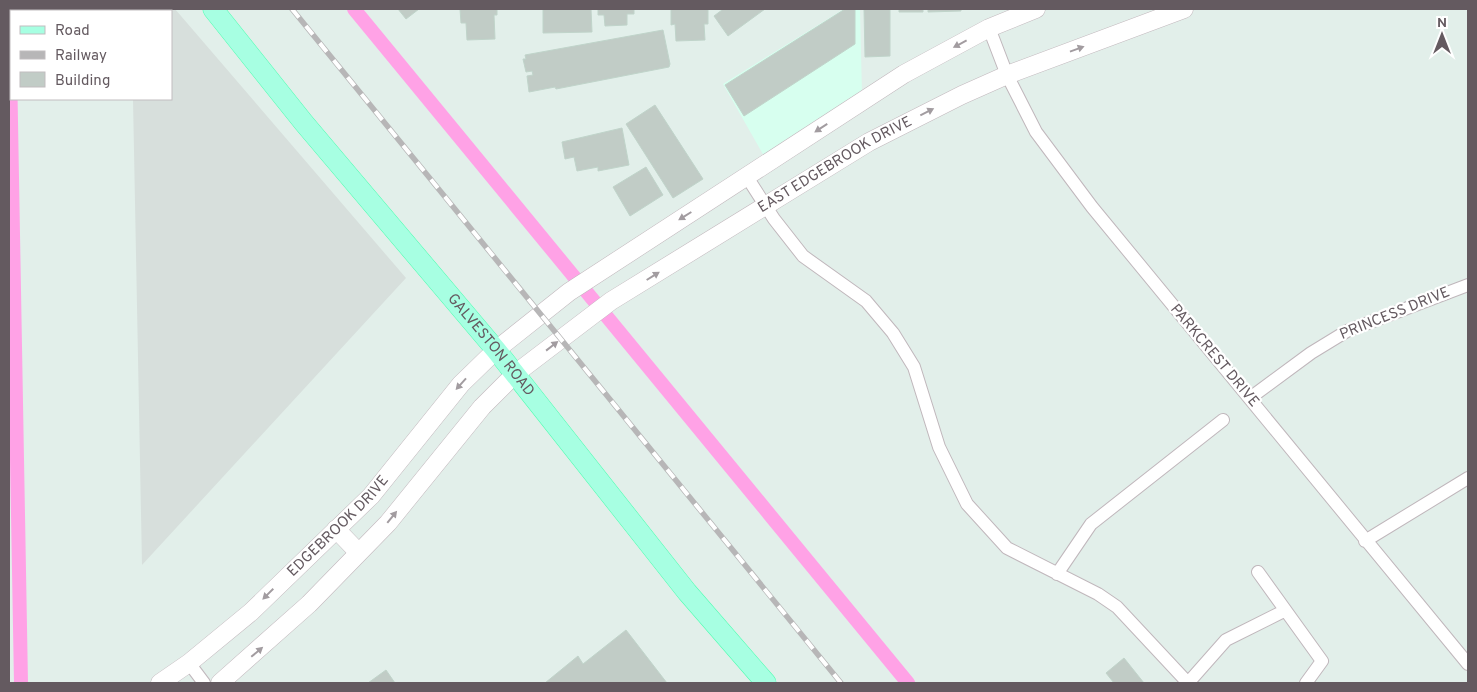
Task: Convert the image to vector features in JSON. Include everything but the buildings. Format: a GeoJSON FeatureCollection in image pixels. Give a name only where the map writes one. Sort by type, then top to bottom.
{"type":"FeatureCollection","features":[{"type":"Feature","properties":{"kind":"main road","name":"GALVESTON ROAD"},"geometry":{"type":"LineString","coordinates":[[214,9],[304,123],[496,350],[667,568],[766,683]]}},
{"type":"Feature","properties":{"kind":"main road"},"geometry":{"type":"LineString","coordinates":[[496,350],[569,292],[904,74],[990,28],[1036,9]]}},
{"type":"Feature","properties":{"kind":"main road","name":"EAST EDGEBROOK DRIVE"},"geometry":{"type":"LineString","coordinates":[[515,374],[611,301],[869,142],[962,95],[1008,75],[1184,9]]}},
{"type":"Feature","properties":{"kind":"main road","name":"EDGEBROOK DRIVE"},"geometry":{"type":"LineString","coordinates":[[160,683],[189,663],[251,612],[370,496],[461,384],[496,350]]}},
{"type":"Feature","properties":{"kind":"main road","name":"EDGEBROOK DRIVE"},"geometry":{"type":"LineString","coordinates":[[220,683],[309,604],[388,522],[482,407],[515,374]]}},
{"type":"Feature","properties":{"kind":"main road"},"geometry":{"type":"LineString","coordinates":[[336,529],[358,552]]}},
{"type":"Feature","properties":{"kind":"street","name":"PARKCREST DRIVE"},"geometry":{"type":"LineString","coordinates":[[990,28],[1008,75],[1036,132],[1086,200],[1468,664]]}},
{"type":"Feature","properties":{"kind":"street"},"geometry":{"type":"LineString","coordinates":[[747,177],[765,206],[803,256],[866,301],[893,333],[914,367],[939,447],[966,504],[1008,548],[1098,594],[1117,607],[1188,683],[1226,640],[1284,611]]}},
{"type":"Feature","properties":{"kind":"street","name":"PRINCESS DRIVE"},"geometry":{"type":"LineString","coordinates":[[1250,398],[1311,353],[1347,331],[1468,285]]}},
{"type":"Feature","properties":{"kind":"street"},"geometry":{"type":"LineString","coordinates":[[1058,574],[1091,524],[1223,420]]}},
{"type":"Feature","properties":{"kind":"street"},"geometry":{"type":"LineString","coordinates":[[1365,541],[1468,478]]}},
{"type":"Feature","properties":{"kind":"street"},"geometry":{"type":"LineString","coordinates":[[1258,572],[1284,611],[1322,661],[1306,683]]}},
{"type":"Feature","properties":{"kind":"street"},"geometry":{"type":"LineString","coordinates":[[189,663],[204,683]]}},
{"type":"Feature","properties":{"kind":"shaded area"},"geometry":{"type":"Polygon","coordinates":[[[175,9],[406,278],[142,565],[133,100],[172,100],[172,10],[132,10],[175,9]]]}},
{"type":"Feature","properties":{"kind":"shaded area"},"geometry":{"type":"Polygon","coordinates":[[[844,9],[860,9],[862,95],[764,156],[723,84],[844,9]]]}},
{"type":"Feature","properties":{"kind":"waterway"},"geometry":{"type":"LineString","coordinates":[[9,9],[10,65]]}},
{"type":"Feature","properties":{"kind":"waterway"},"geometry":{"type":"LineString","coordinates":[[354,9],[908,683]]}},
{"type":"Feature","properties":{"kind":"waterway"},"geometry":{"type":"LineString","coordinates":[[11,100],[21,683]]}},
{"type":"Feature","properties":{"kind":"railway"},"geometry":{"type":"LineString","coordinates":[[292,9],[841,683]]}}]}
